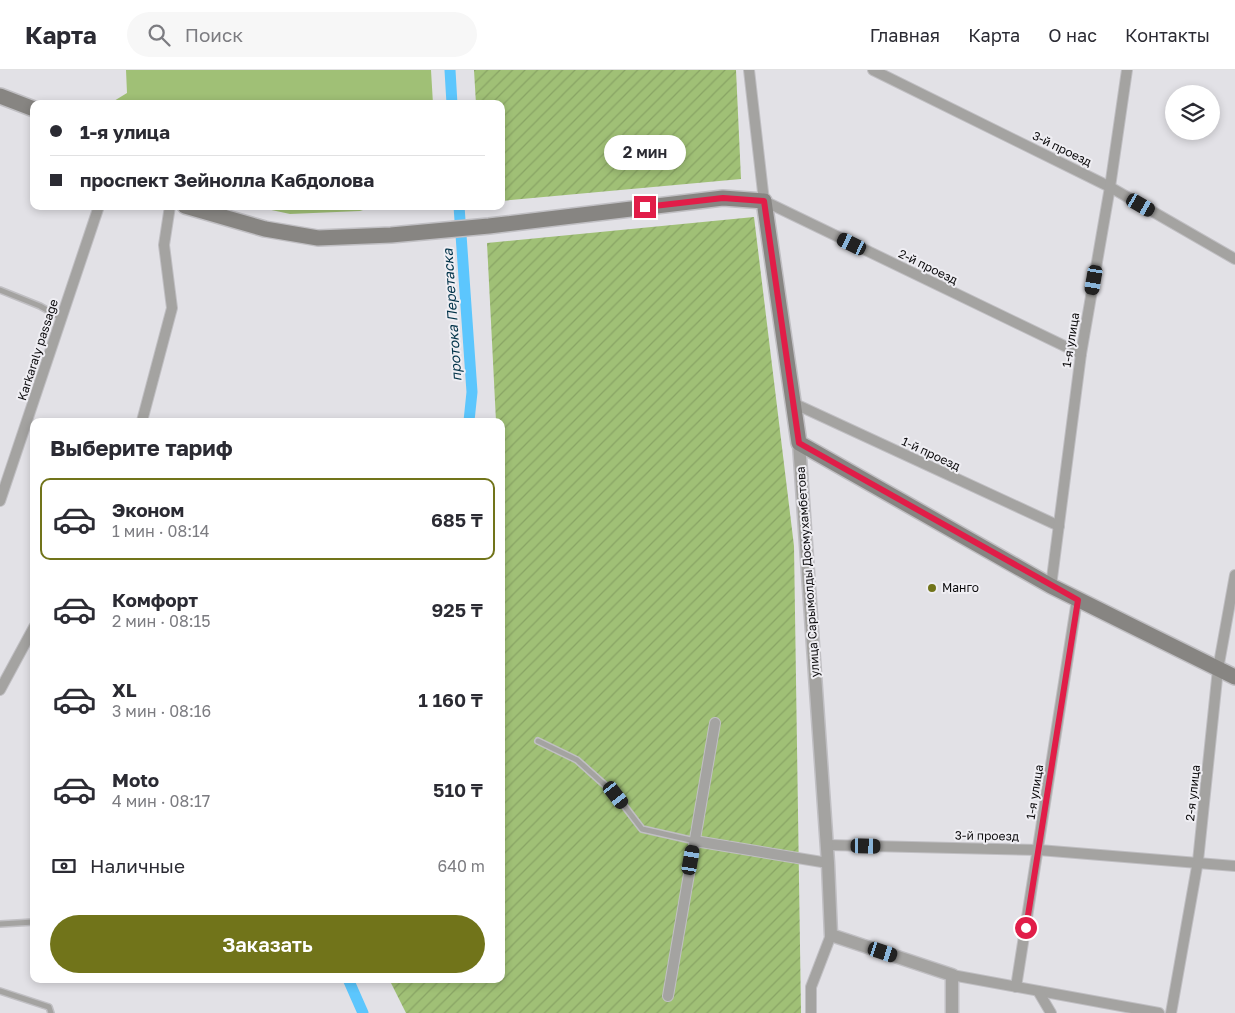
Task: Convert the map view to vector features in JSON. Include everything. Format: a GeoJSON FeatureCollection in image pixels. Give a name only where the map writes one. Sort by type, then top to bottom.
{"type":"FeatureCollection","features":[{"type":"Feature","properties":{"kind":"main road"},"geometry":{"type":"LineString","coordinates":[[0,96],[30,107]]}},
{"type":"Feature","properties":{"kind":"main road"},"geometry":{"type":"LineString","coordinates":[[199,210],[266,229],[318,238],[391,235],[489,226],[723,198],[764,201]]}},
{"type":"Feature","properties":{"kind":"main road","name":"улица Сарымолды Досмухамбетова"},"geometry":{"type":"LineString","coordinates":[[764,201],[799,443]]}},
{"type":"Feature","properties":{"kind":"main road"},"geometry":{"type":"LineString","coordinates":[[799,443],[1051,586],[1235,677]]}},
{"type":"Feature","properties":{"kind":"street","name":"улица Сарымолды Досмухамбетова"},"geometry":{"type":"LineString","coordinates":[[749,70],[764,201]]}},
{"type":"Feature","properties":{"kind":"street","name":"3-й проезд"},"geometry":{"type":"LineString","coordinates":[[873,70],[1110,187],[1235,259]]}},
{"type":"Feature","properties":{"kind":"street","name":"1-я улица"},"geometry":{"type":"LineString","coordinates":[[1051,586],[1081,354],[1110,187],[1127,70]]}},
{"type":"Feature","properties":{"kind":"street","name":"2-й проезд"},"geometry":{"type":"LineString","coordinates":[[764,201],[1081,354]]}},
{"type":"Feature","properties":{"kind":"street","name":"Karkaraly passage"},"geometry":{"type":"LineString","coordinates":[[0,502],[98,210]]}},
{"type":"Feature","properties":{"kind":"street"},"geometry":{"type":"LineString","coordinates":[[143,418],[172,308],[164,245],[169,210]]}},
{"type":"Feature","properties":{"kind":"street","name":"1-й проезд"},"geometry":{"type":"LineString","coordinates":[[793,404],[1058,526]]}},
{"type":"Feature","properties":{"kind":"street","name":"улица Сарымолды Досмухамбетова"},"geometry":{"type":"LineString","coordinates":[[799,443],[827,845],[831,935],[812,987],[811,1013]]}},
{"type":"Feature","properties":{"kind":"street","name":"2-я улица"},"geometry":{"type":"LineString","coordinates":[[1171,1013],[1198,861],[1218,669],[1235,576]]}},
{"type":"Feature","properties":{"kind":"street","name":"1-я улица"},"geometry":{"type":"LineString","coordinates":[[1016,987],[1078,600]]}},
{"type":"Feature","properties":{"kind":"street"},"geometry":{"type":"LineString","coordinates":[[0,690],[4,671],[30,633]]}},
{"type":"Feature","properties":{"kind":"street"},"geometry":{"type":"LineString","coordinates":[[668,996],[715,723]]}},
{"type":"Feature","properties":{"kind":"street"},"geometry":{"type":"LineString","coordinates":[[695,841],[828,862]]}},
{"type":"Feature","properties":{"kind":"street","name":"3-й проезд"},"geometry":{"type":"LineString","coordinates":[[827,845],[1039,850],[1198,861],[1235,866]]}},
{"type":"Feature","properties":{"kind":"street"},"geometry":{"type":"LineString","coordinates":[[831,935],[952,975],[1159,1013]]}},
{"type":"Feature","properties":{"kind":"street"},"geometry":{"type":"LineString","coordinates":[[952,975],[952,1013]]}},
{"type":"Feature","properties":{"kind":"street"},"geometry":{"type":"LineString","coordinates":[[1038,991],[1051,1013]]}},
{"type":"Feature","properties":{"kind":"lane"},"geometry":{"type":"LineString","coordinates":[[0,290],[40,306],[61,318]]}},
{"type":"Feature","properties":{"kind":"lane"},"geometry":{"type":"LineString","coordinates":[[538,741],[577,760],[616,795],[642,829],[695,841]]}},
{"type":"Feature","properties":{"kind":"lane"},"geometry":{"type":"LineString","coordinates":[[0,924],[30,922]]}},
{"type":"Feature","properties":{"kind":"lane"},"geometry":{"type":"LineString","coordinates":[[0,991],[49,1007],[51,1013]]}},
{"type":"Feature","properties":{"kind":"green space"},"geometry":{"type":"Polygon","coordinates":[[[126,70],[431,70],[433,100],[116,100],[127,93],[126,70]]]}},
{"type":"Feature","properties":{"kind":"green space"},"geometry":{"type":"Polygon","coordinates":[[[474,70],[736,70],[741,179],[505,201],[505,100],[476,100],[474,70]]]}},
{"type":"Feature","properties":{"kind":"green space"},"geometry":{"type":"Polygon","coordinates":[[[272,210],[363,210],[360,211],[290,214],[272,210]]]}},
{"type":"Feature","properties":{"kind":"green space"},"geometry":{"type":"Polygon","coordinates":[[[754,217],[794,546],[801,1013],[406,1013],[391,983],[505,983],[505,418],[496,418],[487,243],[754,217]]]}},
{"type":"Feature","properties":{"kind":"waterway","name":"протока Перетаска"},"geometry":{"type":"LineString","coordinates":[[450,70],[452,100]]}},
{"type":"Feature","properties":{"kind":"waterway","name":"протока Перетаска"},"geometry":{"type":"LineString","coordinates":[[459,210],[472,392],[469,418]]}},
{"type":"Feature","properties":{"kind":"waterway","name":"протока Перетаска"},"geometry":{"type":"LineString","coordinates":[[350,983],[363,1013]]}},
{"type":"Feature","properties":{"kind":"place","name":"Манго"},"geometry":{"type":"Point","coordinates":[932,588]}},
{"type":"Feature","properties":{"kind":"route"},"geometry":{"type":"LineString","coordinates":[[645,207],[723,198],[764,201],[799,443],[1078,600],[1026,928]]}}]}
